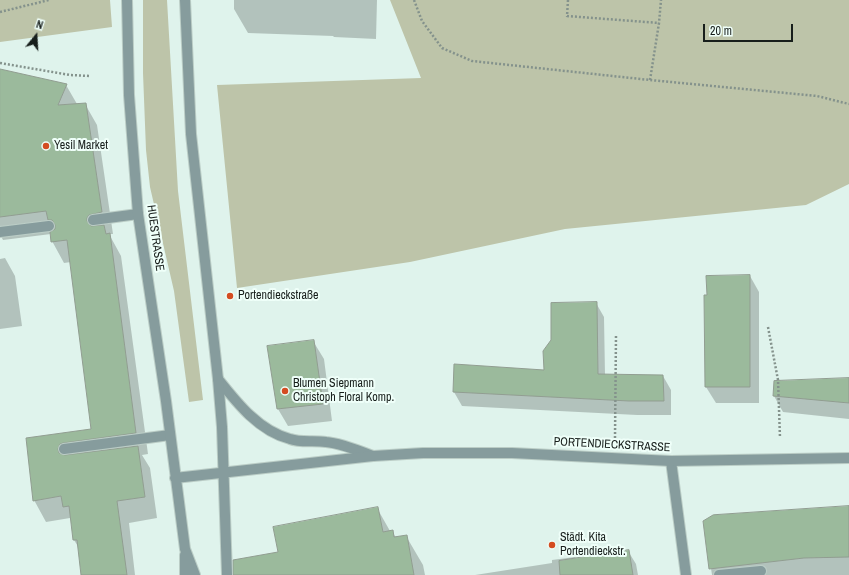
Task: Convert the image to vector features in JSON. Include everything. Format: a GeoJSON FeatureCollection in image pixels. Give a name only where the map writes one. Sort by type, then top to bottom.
{"type":"FeatureCollection","features":[{"type":"Feature","properties":{"kind":"street","name":"HUESTRASSE"},"geometry":{"type":"LineString","coordinates":[[127,0],[129,95],[138,214],[165,394],[185,549]]}},
{"type":"Feature","properties":{"kind":"street"},"geometry":{"type":"LineString","coordinates":[[185,0],[191,134],[218,379],[227,573]]}},
{"type":"Feature","properties":{"kind":"street"},"geometry":{"type":"LineString","coordinates":[[93,220],[138,214]]}},
{"type":"Feature","properties":{"kind":"street"},"geometry":{"type":"LineString","coordinates":[[0,232],[49,226]]}},
{"type":"Feature","properties":{"kind":"street","name":"PORTENDIECKSTRASSE"},"geometry":{"type":"LineString","coordinates":[[218,379],[241,408],[267,429],[290,439],[309,442],[327,442],[373,456]]}},
{"type":"Feature","properties":{"kind":"street"},"geometry":{"type":"LineString","coordinates":[[64,449],[170,435]]}},
{"type":"Feature","properties":{"kind":"street","name":"PORTENDIECKSTRASSE"},"geometry":{"type":"LineString","coordinates":[[175,478],[373,456],[423,453],[504,453],[671,461],[849,458]]}},
{"type":"Feature","properties":{"kind":"street"},"geometry":{"type":"LineString","coordinates":[[671,461],[686,575]]}},
{"type":"Feature","properties":{"kind":"street"},"geometry":{"type":"LineString","coordinates":[[184,575],[185,549]]}},
{"type":"Feature","properties":{"kind":"street"},"geometry":{"type":"LineString","coordinates":[[185,549],[195,575]]}},
{"type":"Feature","properties":{"kind":"street"},"geometry":{"type":"LineString","coordinates":[[719,575],[761,571]]}},
{"type":"Feature","properties":{"kind":"path"},"geometry":{"type":"LineString","coordinates":[[0,12],[49,0]]}},
{"type":"Feature","properties":{"kind":"path"},"geometry":{"type":"LineString","coordinates":[[414,0],[422,21],[442,48],[472,61],[817,96],[849,104]]}},
{"type":"Feature","properties":{"kind":"path"},"geometry":{"type":"LineString","coordinates":[[568,0],[567,16],[659,23]]}},
{"type":"Feature","properties":{"kind":"path"},"geometry":{"type":"LineString","coordinates":[[650,80],[661,0]]}},
{"type":"Feature","properties":{"kind":"path"},"geometry":{"type":"LineString","coordinates":[[0,63],[70,75],[90,76]]}},
{"type":"Feature","properties":{"kind":"path"},"geometry":{"type":"LineString","coordinates":[[768,327],[778,380],[781,459]]}},
{"type":"Feature","properties":{"kind":"path"},"geometry":{"type":"LineString","coordinates":[[615,458],[616,335]]}},
{"type":"Feature","properties":{"kind":"green space"},"geometry":{"type":"Polygon","coordinates":[[[0,0],[110,0],[112,27],[0,42],[0,0]]]}},
{"type":"Feature","properties":{"kind":"green space"},"geometry":{"type":"Polygon","coordinates":[[[143,0],[167,0],[178,191],[203,400],[189,402],[174,291],[150,187],[146,150],[143,73],[143,0]]]}},
{"type":"Feature","properties":{"kind":"green space"},"geometry":{"type":"Polygon","coordinates":[[[390,0],[849,0],[849,184],[806,205],[565,229],[410,262],[237,288],[217,85],[421,78],[390,0]]]}},
{"type":"Feature","properties":{"kind":"building"},"geometry":{"type":"Polygon","coordinates":[[[0,69],[67,84],[58,105],[86,103],[102,212],[89,215],[87,221],[91,226],[104,225],[106,234],[110,233],[136,433],[63,443],[60,444],[58,449],[59,453],[65,455],[138,446],[145,497],[117,501],[127,575],[81,575],[77,540],[73,540],[69,506],[63,507],[61,496],[33,501],[26,438],[91,429],[67,240],[51,242],[50,232],[55,229],[55,225],[52,220],[48,220],[46,211],[0,217],[0,69]]]}},
{"type":"Feature","properties":{"kind":"building"},"geometry":{"type":"Polygon","coordinates":[[[750,275],[750,387],[705,387],[704,295],[707,295],[706,276],[750,275]]]}},
{"type":"Feature","properties":{"kind":"building"},"geometry":{"type":"Polygon","coordinates":[[[597,302],[598,374],[663,375],[664,401],[629,401],[453,392],[454,364],[544,370],[543,351],[551,340],[551,303],[597,302]]]}},
{"type":"Feature","properties":{"kind":"building"},"geometry":{"type":"Polygon","coordinates":[[[314,340],[323,404],[277,409],[267,346],[314,340]]]}},
{"type":"Feature","properties":{"kind":"building"},"geometry":{"type":"Polygon","coordinates":[[[849,378],[849,403],[773,396],[774,381],[849,378]]]}},
{"type":"Feature","properties":{"kind":"building"},"geometry":{"type":"Polygon","coordinates":[[[849,506],[849,557],[804,558],[709,569],[703,521],[713,515],[849,506]]]}},
{"type":"Feature","properties":{"kind":"building"},"geometry":{"type":"Polygon","coordinates":[[[378,507],[383,532],[393,530],[394,537],[407,535],[414,575],[233,575],[233,560],[278,552],[273,527],[378,507]]]}},
{"type":"Feature","properties":{"kind":"building"},"geometry":{"type":"Polygon","coordinates":[[[629,550],[633,575],[560,575],[559,561],[629,550]]]}},
{"type":"Feature","properties":{"kind":"place","name":"Yesil Market"},"geometry":{"type":"Point","coordinates":[46,146]}},
{"type":"Feature","properties":{"kind":"place","name":"Portendieckstraße"},"geometry":{"type":"Point","coordinates":[230,296]}},
{"type":"Feature","properties":{"kind":"place","name":"Blumen Siepmann Christoph Floral Komp."},"geometry":{"type":"Point","coordinates":[285,391]}},
{"type":"Feature","properties":{"kind":"place","name":"Städt. Kita Portendieckstr."},"geometry":{"type":"Point","coordinates":[552,545]}}]}
